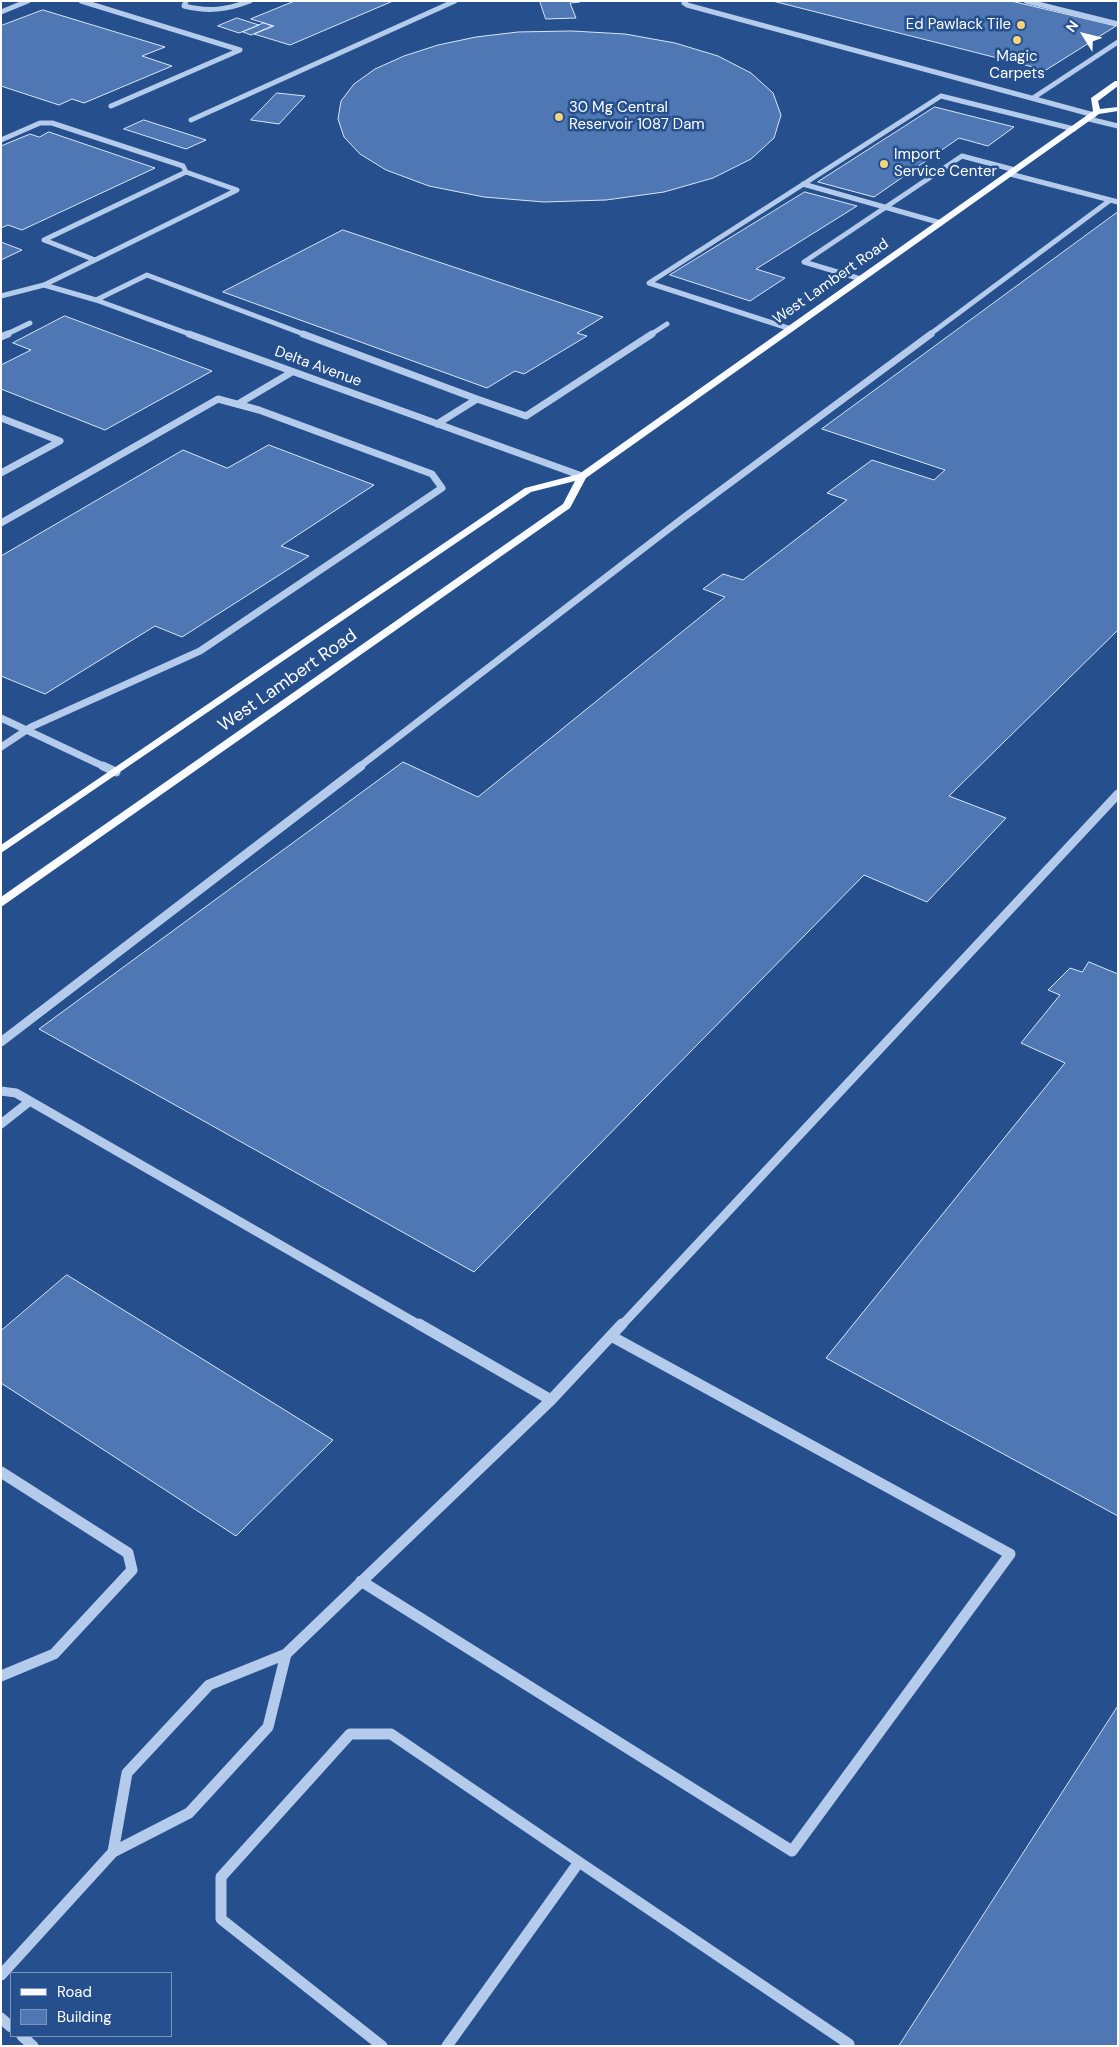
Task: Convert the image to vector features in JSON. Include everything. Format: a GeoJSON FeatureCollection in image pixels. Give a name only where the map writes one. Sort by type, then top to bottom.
{"type":"FeatureCollection","features":[{"type":"Feature","properties":{"kind":"main road"},"geometry":{"type":"LineString","coordinates":[[1093,115],[1094,100],[1118,83]]}},
{"type":"Feature","properties":{"kind":"main road","name":"West Lambert Road"},"geometry":{"type":"LineString","coordinates":[[1,850],[528,490],[582,476],[1093,115],[1118,109]]}},
{"type":"Feature","properties":{"kind":"main road","name":"West Lambert Road"},"geometry":{"type":"LineString","coordinates":[[1,903],[567,506],[582,476]]}},
{"type":"Feature","properties":{"kind":"street"},"geometry":{"type":"LineString","coordinates":[[1,12],[28,1]]}},
{"type":"Feature","properties":{"kind":"street"},"geometry":{"type":"LineString","coordinates":[[81,1],[240,50],[111,106]]}},
{"type":"Feature","properties":{"kind":"street"},"geometry":{"type":"LineString","coordinates":[[186,1],[184,6],[214,12],[229,10],[250,1]]}},
{"type":"Feature","properties":{"kind":"street"},"geometry":{"type":"LineString","coordinates":[[191,120],[455,1]]}},
{"type":"Feature","properties":{"kind":"street"},"geometry":{"type":"LineString","coordinates":[[686,1],[684,3],[687,6],[1033,98],[1093,115],[1118,126]]}},
{"type":"Feature","properties":{"kind":"street"},"geometry":{"type":"LineString","coordinates":[[1026,1],[1118,24]]}},
{"type":"Feature","properties":{"kind":"street"},"geometry":{"type":"LineString","coordinates":[[1033,98],[1118,42]]}},
{"type":"Feature","properties":{"kind":"street"},"geometry":{"type":"LineString","coordinates":[[791,329],[649,283],[940,96],[1074,129]]}},
{"type":"Feature","properties":{"kind":"street"},"geometry":{"type":"LineString","coordinates":[[1,140],[40,123],[52,123],[183,166],[186,172],[237,190],[44,285],[1,296]]}},
{"type":"Feature","properties":{"kind":"street"},"geometry":{"type":"LineString","coordinates":[[861,280],[804,262],[962,156],[1109,201],[1118,202]]}},
{"type":"Feature","properties":{"kind":"street"},"geometry":{"type":"LineString","coordinates":[[96,260],[44,240],[186,172]]}},
{"type":"Feature","properties":{"kind":"street"},"geometry":{"type":"LineString","coordinates":[[803,184],[941,223]]}},
{"type":"Feature","properties":{"kind":"street"},"geometry":{"type":"LineString","coordinates":[[1,1042],[683,518],[1109,201]]}},
{"type":"Feature","properties":{"kind":"street"},"geometry":{"type":"LineString","coordinates":[[96,300],[147,275],[526,416],[667,324]]}},
{"type":"Feature","properties":{"kind":"street","name":"Delta Avenue"},"geometry":{"type":"LineString","coordinates":[[44,285],[96,300],[582,476]]}},
{"type":"Feature","properties":{"kind":"street"},"geometry":{"type":"LineString","coordinates":[[1,337],[30,323]]}},
{"type":"Feature","properties":{"kind":"street"},"geometry":{"type":"LineString","coordinates":[[238,404],[292,372]]}},
{"type":"Feature","properties":{"kind":"street"},"geometry":{"type":"LineString","coordinates":[[1,523],[218,399],[238,404],[432,474],[442,488],[200,650],[27,730],[1,747]]}},
{"type":"Feature","properties":{"kind":"street"},"geometry":{"type":"LineString","coordinates":[[437,424],[477,399]]}},
{"type":"Feature","properties":{"kind":"street"},"geometry":{"type":"LineString","coordinates":[[1,418],[60,441],[1,474]]}},
{"type":"Feature","properties":{"kind":"street"},"geometry":{"type":"LineString","coordinates":[[1,718],[116,772]]}},
{"type":"Feature","properties":{"kind":"street"},"geometry":{"type":"LineString","coordinates":[[114,1852],[127,1772],[209,1686],[286,1654],[551,1400],[1118,794]]}},
{"type":"Feature","properties":{"kind":"street"},"geometry":{"type":"LineString","coordinates":[[1,1091],[16,1093],[551,1400]]}},
{"type":"Feature","properties":{"kind":"street"},"geometry":{"type":"LineString","coordinates":[[1,1124],[30,1101]]}},
{"type":"Feature","properties":{"kind":"street"},"geometry":{"type":"LineString","coordinates":[[361,1581],[792,1851],[1010,1554],[611,1336]]}},
{"type":"Feature","properties":{"kind":"street"},"geometry":{"type":"LineString","coordinates":[[1,1472],[128,1553],[132,1570],[54,1654],[1,1676]]}},
{"type":"Feature","properties":{"kind":"street"},"geometry":{"type":"LineString","coordinates":[[1,1975],[114,1852],[189,1813],[268,1727],[286,1654]]}},
{"type":"Feature","properties":{"kind":"street"},"geometry":{"type":"LineString","coordinates":[[382,2046],[222,1919],[221,1877],[350,1734],[392,1734],[848,2044],[847,2046]]}},
{"type":"Feature","properties":{"kind":"street"},"geometry":{"type":"LineString","coordinates":[[447,2046],[579,1862]]}},
{"type":"Feature","properties":{"kind":"street"},"geometry":{"type":"LineString","coordinates":[[23,2037],[33,2046]]}},
{"type":"Feature","properties":{"kind":"building"},"geometry":{"type":"Polygon","coordinates":[[[295,1],[393,1],[290,45],[254,34],[274,26],[251,19],[295,1]]]}},
{"type":"Feature","properties":{"kind":"building"},"geometry":{"type":"Polygon","coordinates":[[[540,1],[580,2],[570,3],[576,18],[546,19],[540,1]]]}},
{"type":"Feature","properties":{"kind":"building"},"geometry":{"type":"Polygon","coordinates":[[[773,1],[1011,1],[1116,26],[1046,70],[773,1]]]}},
{"type":"Feature","properties":{"kind":"building"},"geometry":{"type":"Polygon","coordinates":[[[43,10],[165,47],[142,56],[172,66],[84,103],[72,99],[59,105],[1,86],[1,26],[43,10]]]}},
{"type":"Feature","properties":{"kind":"building"},"geometry":{"type":"Polygon","coordinates":[[[237,18],[259,25],[239,33],[218,26],[237,18]]]}},
{"type":"Feature","properties":{"kind":"building"},"geometry":{"type":"Polygon","coordinates":[[[264,23],[272,26],[251,35],[243,32],[264,23]]]}},
{"type":"Feature","properties":{"kind":"building","name":"30 Mg Central Reservoir 1087 Dam"},"geometry":{"type":"Polygon","coordinates":[[[572,31],[625,34],[675,43],[718,56],[751,73],[773,93],[781,115],[774,138],[751,159],[713,178],[664,192],[606,200],[544,202],[484,197],[429,186],[386,170],[360,154],[344,137],[338,119],[341,101],[354,84],[375,69],[404,56],[438,45],[476,37],[518,32],[572,31]]]}},
{"type":"Feature","properties":{"kind":"building"},"geometry":{"type":"Polygon","coordinates":[[[277,93],[305,96],[279,124],[251,120],[277,93]]]}},
{"type":"Feature","properties":{"kind":"building","name":"Import Service Center"},"geometry":{"type":"Polygon","coordinates":[[[935,107],[1014,127],[988,146],[959,138],[874,197],[818,182],[935,107]]]}},
{"type":"Feature","properties":{"kind":"building"},"geometry":{"type":"Polygon","coordinates":[[[144,120],[206,140],[186,149],[124,129],[144,120]]]}},
{"type":"Feature","properties":{"kind":"building"},"geometry":{"type":"Polygon","coordinates":[[[49,132],[155,168],[22,230],[8,225],[1,228],[1,146],[30,134],[39,137],[49,132]]]}},
{"type":"Feature","properties":{"kind":"building"},"geometry":{"type":"Polygon","coordinates":[[[805,192],[857,206],[756,269],[785,278],[750,301],[670,275],[805,192]]]}},
{"type":"Feature","properties":{"kind":"building"},"geometry":{"type":"Polygon","coordinates":[[[1118,212],[1118,630],[949,796],[1006,818],[927,902],[864,875],[474,1272],[39,1029],[403,762],[478,797],[725,597],[703,589],[723,574],[743,580],[847,500],[827,493],[872,460],[934,480],[945,470],[822,429],[1118,212]]]}},
{"type":"Feature","properties":{"kind":"building"},"geometry":{"type":"Polygon","coordinates":[[[343,230],[603,317],[577,333],[587,336],[524,374],[515,371],[487,388],[223,292],[343,230]]]}},
{"type":"Feature","properties":{"kind":"building"},"geometry":{"type":"Polygon","coordinates":[[[1,242],[22,250],[1,260],[1,242]]]}},
{"type":"Feature","properties":{"kind":"building"},"geometry":{"type":"Polygon","coordinates":[[[65,316],[212,371],[105,430],[1,389],[1,365],[31,350],[13,343],[65,316]]]}},
{"type":"Feature","properties":{"kind":"building"},"geometry":{"type":"Polygon","coordinates":[[[269,445],[374,485],[281,546],[309,556],[182,637],[155,626],[45,694],[1,676],[1,556],[183,450],[227,468],[269,445]]]}},
{"type":"Feature","properties":{"kind":"building"},"geometry":{"type":"Polygon","coordinates":[[[1089,962],[1118,974],[1118,1516],[826,1358],[1065,1063],[1021,1043],[1060,995],[1048,990],[1070,968],[1082,972],[1089,962]]]}},
{"type":"Feature","properties":{"kind":"building"},"geometry":{"type":"Polygon","coordinates":[[[67,1275],[333,1440],[236,1536],[1,1383],[1,1331],[67,1275]]]}},
{"type":"Feature","properties":{"kind":"building"},"geometry":{"type":"Polygon","coordinates":[[[1118,1706],[1118,2046],[899,2046],[1118,1706]]]}},
{"type":"Feature","properties":{"kind":"place","name":"Ed Pawlack Tile"},"geometry":{"type":"Point","coordinates":[1021,25]}},
{"type":"Feature","properties":{"kind":"place","name":"Magic Carpets"},"geometry":{"type":"Point","coordinates":[1017,40]}},
{"type":"Feature","properties":{"kind":"place","name":"30 Mg Central Reservoir 1087 Dam"},"geometry":{"type":"Point","coordinates":[559,117]}},
{"type":"Feature","properties":{"kind":"place","name":"Import Service Center"},"geometry":{"type":"Point","coordinates":[884,164]}}]}
